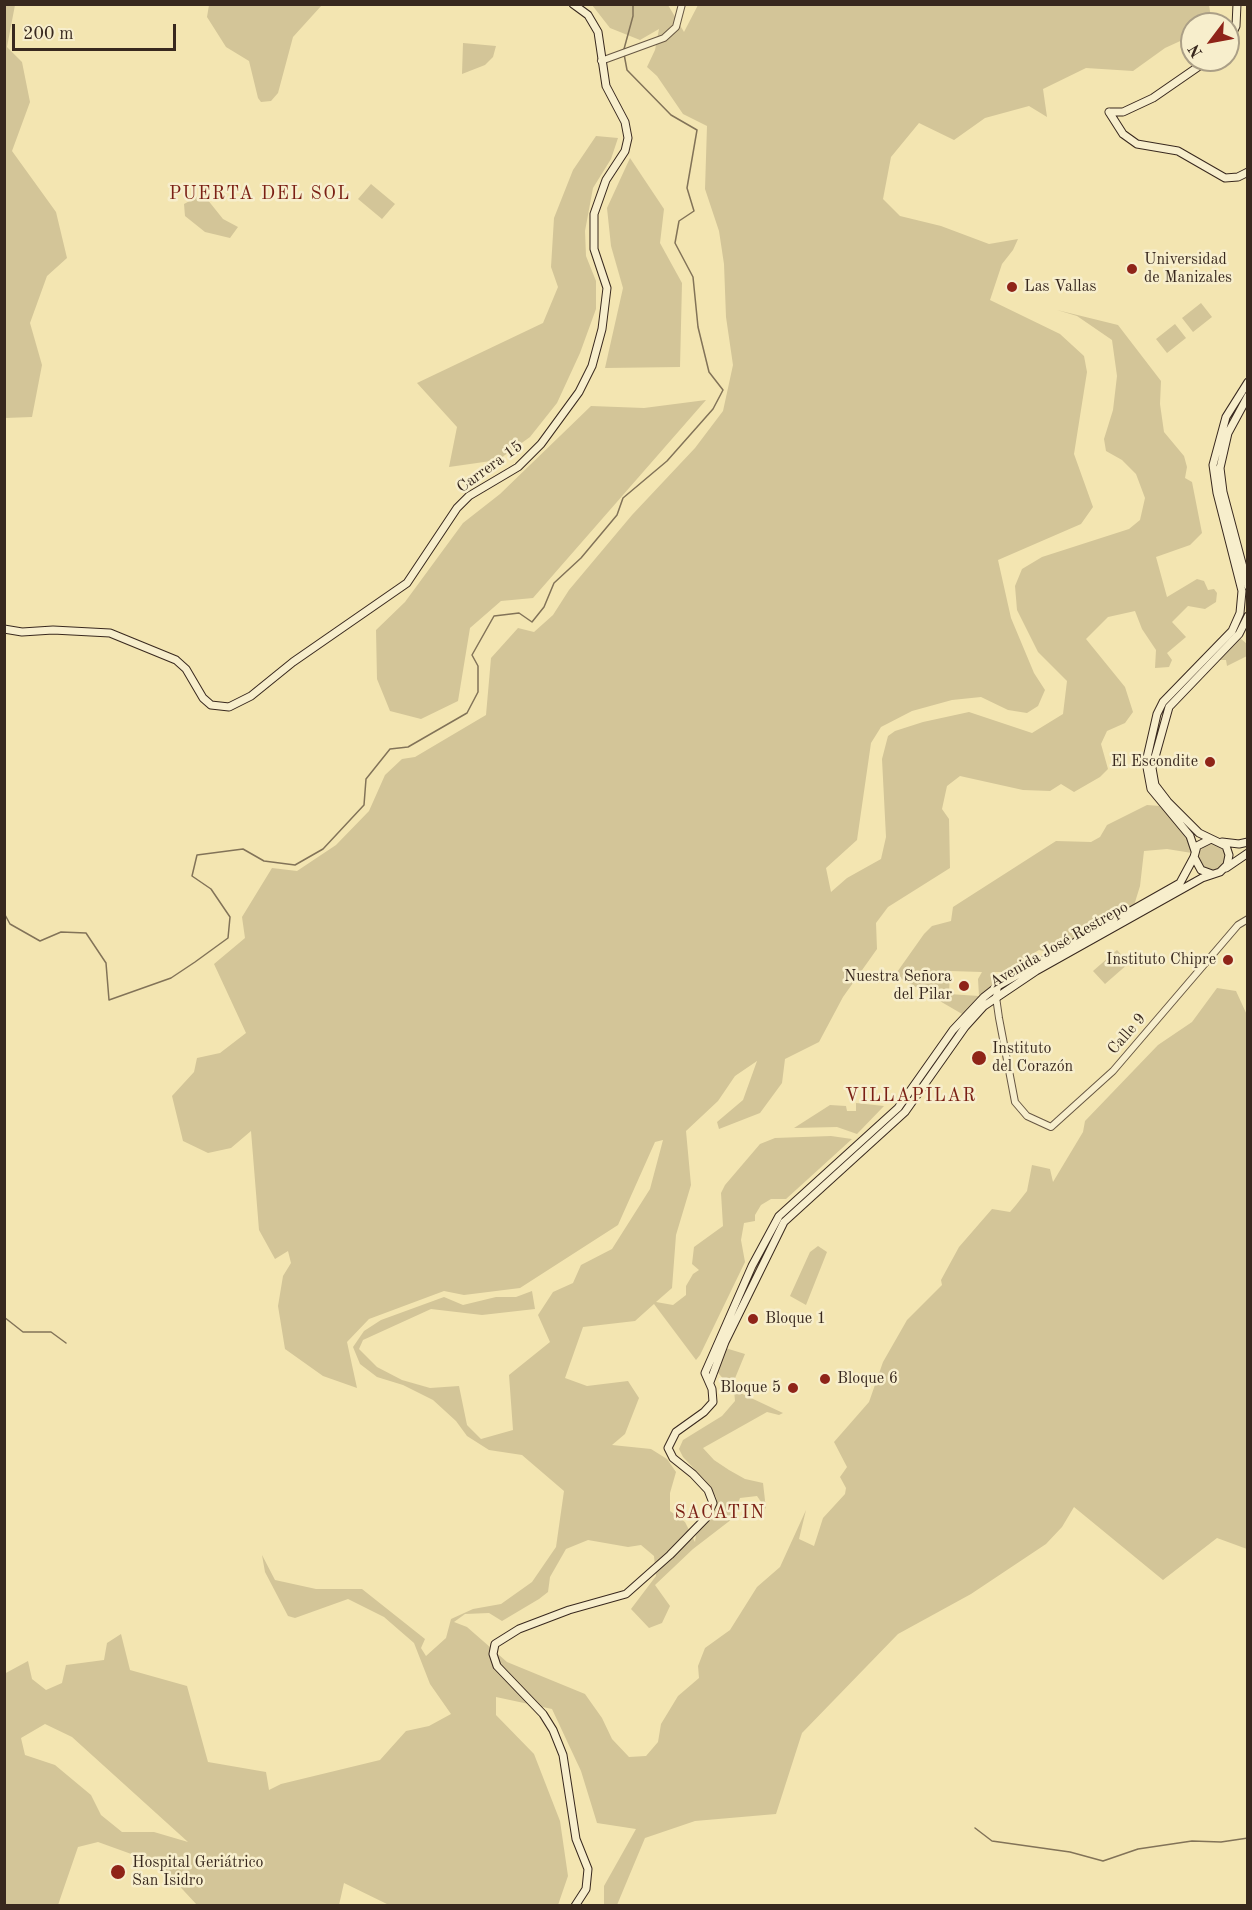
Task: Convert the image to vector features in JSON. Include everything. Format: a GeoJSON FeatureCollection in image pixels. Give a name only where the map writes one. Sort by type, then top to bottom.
{"type":"FeatureCollection","features":[{"type":"Feature","properties":{"kind":"main road","name":"Carrera 15"},"geometry":{"type":"LineString","coordinates":[[4,629],[22,632],[52,630],[110,633],[119,636],[177,660],[211,705],[229,707],[251,696],[293,662],[407,583],[457,508],[483,487],[518,467],[554,430],[579,392],[592,366],[602,329],[608,288],[594,249],[594,214],[606,180],[625,151],[628,138],[625,122],[606,86],[604,60],[598,32],[594,23],[573,4]]}},
{"type":"Feature","properties":{"kind":"main road"},"geometry":{"type":"LineString","coordinates":[[1191,72],[1153,98],[1123,112],[1109,112],[1123,134],[1137,144],[1178,151],[1222,177],[1238,177],[1248,172]]}},
{"type":"Feature","properties":{"kind":"main road"},"geometry":{"type":"LineString","coordinates":[[1116,123],[1123,112]]}},
{"type":"Feature","properties":{"kind":"main road"},"geometry":{"type":"LineString","coordinates":[[1248,382],[1226,417],[1213,465],[1216,493],[1242,591],[1240,613],[1232,631],[1163,702],[1157,714],[1146,762],[1151,789],[1187,832],[1201,870],[1215,874],[1248,854]]}},
{"type":"Feature","properties":{"kind":"main road"},"geometry":{"type":"LineString","coordinates":[[1248,396],[1228,433],[1220,468],[1223,492],[1248,586]]}},
{"type":"Feature","properties":{"kind":"main road"},"geometry":{"type":"LineString","coordinates":[[1248,616],[1239,634],[1173,702],[1166,713],[1154,759],[1153,777],[1160,792],[1192,827],[1211,839],[1222,842],[1239,844],[1248,842]]}},
{"type":"Feature","properties":{"kind":"main road"},"geometry":{"type":"LineString","coordinates":[[1194,854],[1201,843],[1211,839]]}},
{"type":"Feature","properties":{"kind":"main road"},"geometry":{"type":"LineString","coordinates":[[1222,842],[1229,855],[1224,869]]}},
{"type":"Feature","properties":{"kind":"main road","name":"Avenida José Restrepo"},"geometry":{"type":"LineString","coordinates":[[575,1905],[586,1889],[588,1869],[576,1839],[563,1755],[554,1730],[543,1714],[497,1666],[493,1654],[495,1644],[519,1629],[570,1610],[626,1594],[670,1555],[706,1518],[713,1503],[708,1490],[673,1458],[668,1448],[676,1432],[704,1412],[713,1402],[710,1382],[705,1373],[752,1266],[779,1216],[898,1108],[959,1023],[998,986],[1180,883],[1189,871],[1194,854]]}},
{"type":"Feature","properties":{"kind":"main road","name":"Avenida José Restrepo"},"geometry":{"type":"LineString","coordinates":[[710,1382],[725,1342],[784,1222],[904,1112],[963,1029],[996,997],[1180,891],[1215,874]]}},
{"type":"Feature","properties":{"kind":"street"},"geometry":{"type":"LineString","coordinates":[[604,60],[664,38],[676,27],[681,4]]}},
{"type":"Feature","properties":{"kind":"street","name":"Calle 9"},"geometry":{"type":"LineString","coordinates":[[996,997],[1015,1102],[1027,1116],[1052,1127],[1113,1071],[1238,926],[1248,920]]}},
{"type":"Feature","properties":{"kind":"street"},"geometry":{"type":"LineString","coordinates":[[996,997],[998,986]]}},
{"type":"Feature","properties":{"kind":"shaded area"},"geometry":{"type":"Polygon","coordinates":[[[4,5],[15,5],[7,47],[22,62],[30,102],[12,151],[56,212],[67,258],[47,276],[30,323],[42,365],[32,417],[5,418],[4,5]]]}},
{"type":"Feature","properties":{"kind":"shaded area"},"geometry":{"type":"Polygon","coordinates":[[[209,5],[322,5],[293,37],[278,93],[271,101],[261,102],[258,98],[249,61],[226,47],[207,17],[209,5]]]}},
{"type":"Feature","properties":{"kind":"shaded area"},"geometry":{"type":"Polygon","coordinates":[[[592,5],[668,5],[684,32],[698,5],[1209,5],[1210,12],[1180,12],[1180,41],[1165,48],[1133,71],[1086,68],[1043,89],[1047,117],[1029,106],[985,118],[954,140],[919,123],[891,157],[883,199],[900,216],[941,226],[989,244],[1018,239],[1002,264],[990,300],[1060,334],[1084,356],[1087,372],[1074,454],[1093,507],[1081,524],[998,560],[1011,618],[1034,673],[1045,690],[1038,706],[1027,713],[1008,710],[981,697],[952,700],[912,711],[881,727],[871,743],[857,840],[826,868],[831,892],[847,878],[881,859],[886,837],[882,759],[888,736],[895,731],[923,722],[969,712],[1032,733],[1063,714],[1067,681],[1038,652],[1017,610],[1015,586],[1022,569],[1042,557],[1129,529],[1140,520],[1145,498],[1136,474],[1122,460],[1106,451],[1104,439],[1113,410],[1117,376],[1112,340],[1077,316],[1057,310],[1118,325],[1161,381],[1160,404],[1164,432],[1184,456],[1187,467],[1185,478],[1192,482],[1202,533],[1190,545],[1156,557],[1167,597],[1197,579],[1204,581],[1208,590],[1214,589],[1217,593],[1216,602],[1205,609],[1188,606],[1172,622],[1186,637],[1167,653],[1172,660],[1169,667],[1155,668],[1156,650],[1142,629],[1135,611],[1108,617],[1086,639],[1125,687],[1133,712],[1125,723],[1107,731],[1101,744],[1108,769],[1100,777],[1074,792],[1061,784],[1050,791],[1023,790],[960,776],[947,786],[942,809],[949,819],[950,868],[888,907],[876,923],[877,949],[843,997],[819,1042],[785,1059],[782,1083],[760,1113],[719,1129],[717,1122],[743,1100],[757,1061],[735,1076],[718,1101],[686,1131],[691,1185],[676,1235],[672,1288],[656,1302],[673,1305],[686,1295],[686,1286],[693,1274],[699,1270],[692,1264],[694,1247],[723,1226],[721,1193],[725,1185],[760,1144],[775,1138],[831,1136],[852,1139],[786,1199],[771,1199],[761,1205],[755,1215],[755,1221],[744,1223],[741,1240],[745,1262],[696,1360],[654,1304],[635,1321],[583,1327],[565,1378],[587,1386],[628,1381],[639,1398],[625,1434],[612,1445],[651,1449],[667,1459],[676,1472],[670,1493],[670,1511],[685,1522],[695,1542],[696,1535],[718,1507],[716,1497],[705,1480],[683,1457],[679,1449],[683,1440],[722,1416],[735,1401],[734,1390],[783,1413],[779,1415],[767,1412],[703,1448],[714,1460],[729,1470],[745,1479],[763,1483],[766,1509],[757,1496],[740,1498],[732,1519],[693,1549],[655,1585],[670,1606],[662,1623],[649,1628],[631,1609],[656,1576],[654,1556],[641,1545],[628,1547],[588,1540],[566,1549],[550,1577],[548,1592],[539,1599],[502,1621],[489,1613],[465,1614],[454,1622],[467,1627],[507,1662],[585,1694],[602,1718],[612,1739],[629,1757],[646,1756],[658,1742],[661,1724],[678,1696],[699,1678],[698,1666],[705,1648],[730,1630],[757,1587],[780,1567],[806,1510],[799,1539],[814,1546],[823,1518],[845,1494],[846,1488],[840,1477],[847,1467],[834,1442],[869,1402],[883,1362],[907,1320],[942,1285],[941,1280],[959,1247],[992,1209],[1010,1212],[1027,1191],[1032,1165],[1050,1169],[1053,1182],[1083,1132],[1085,1121],[1158,1045],[1192,1022],[1217,988],[1236,991],[1247,1015],[1247,1549],[1217,1538],[1163,1580],[1074,1507],[1062,1527],[1046,1544],[971,1594],[898,1634],[802,1733],[776,1814],[695,1821],[645,1838],[617,1905],[604,1905],[604,1886],[636,1829],[597,1823],[581,1771],[552,1709],[496,1697],[496,1715],[534,1754],[560,1821],[568,1876],[558,1905],[389,1905],[344,1883],[339,1905],[197,1905],[159,1864],[98,1842],[78,1847],[58,1905],[5,1905],[4,1674],[28,1661],[32,1679],[46,1690],[62,1683],[66,1665],[104,1660],[107,1643],[121,1634],[130,1670],[187,1686],[208,1762],[266,1772],[269,1790],[281,1784],[380,1760],[406,1731],[429,1726],[451,1714],[430,1684],[414,1643],[384,1617],[348,1599],[295,1618],[288,1616],[265,1572],[262,1555],[275,1580],[316,1589],[362,1589],[425,1639],[421,1648],[426,1656],[446,1638],[451,1619],[473,1609],[501,1604],[532,1582],[556,1547],[564,1491],[522,1455],[489,1450],[467,1436],[456,1421],[433,1400],[403,1385],[377,1377],[360,1364],[353,1347],[364,1331],[381,1320],[444,1297],[463,1305],[496,1297],[516,1297],[532,1291],[535,1309],[482,1315],[431,1309],[363,1340],[359,1349],[377,1367],[402,1380],[430,1388],[459,1386],[467,1425],[481,1439],[513,1430],[509,1375],[550,1342],[538,1315],[553,1292],[573,1283],[581,1265],[612,1249],[650,1189],[663,1140],[655,1142],[618,1225],[520,1288],[464,1295],[444,1291],[369,1319],[347,1342],[357,1388],[323,1376],[285,1349],[278,1306],[283,1276],[291,1263],[288,1251],[275,1259],[259,1230],[251,1131],[231,1148],[208,1153],[183,1141],[172,1096],[194,1072],[197,1058],[220,1053],[246,1033],[214,964],[245,938],[242,917],[272,868],[297,871],[336,845],[369,811],[385,775],[402,759],[415,757],[486,715],[491,658],[518,628],[534,632],[553,615],[569,590],[632,515],[695,448],[723,411],[733,365],[726,317],[724,264],[719,231],[705,189],[707,126],[683,114],[657,76],[647,67],[655,50],[659,29],[640,40],[610,28],[592,5]],[[45,1724],[21,1738],[25,1755],[55,1765],[91,1795],[101,1815],[122,1832],[154,1832],[188,1842],[72,1737],[45,1724]]]}},
{"type":"Feature","properties":{"kind":"shaded area"},"geometry":{"type":"Polygon","coordinates":[[[463,43],[496,46],[493,57],[485,65],[462,74],[463,43]]]}},
{"type":"Feature","properties":{"kind":"shaded area"},"geometry":{"type":"Polygon","coordinates":[[[596,136],[618,138],[611,159],[593,188],[585,231],[586,256],[596,281],[596,309],[580,353],[557,403],[530,437],[498,460],[449,467],[457,427],[417,383],[543,323],[558,287],[551,267],[554,218],[573,170],[596,136]]]}},
{"type":"Feature","properties":{"kind":"shaded area"},"geometry":{"type":"Polygon","coordinates":[[[630,158],[664,209],[660,243],[682,283],[680,367],[605,368],[623,288],[611,246],[607,208],[630,158]]]}},
{"type":"Feature","properties":{"kind":"shaded area"},"geometry":{"type":"Polygon","coordinates":[[[371,184],[395,204],[382,219],[358,199],[371,184]]]}},
{"type":"Feature","properties":{"kind":"shaded area"},"geometry":{"type":"Polygon","coordinates":[[[199,196],[207,199],[223,219],[238,227],[230,238],[205,232],[185,216],[184,204],[199,196]]]}},
{"type":"Feature","properties":{"kind":"shaded area"},"geometry":{"type":"Polygon","coordinates":[[[1201,303],[1212,317],[1193,332],[1182,318],[1201,303]]]}},
{"type":"Feature","properties":{"kind":"shaded area"},"geometry":{"type":"Polygon","coordinates":[[[1175,324],[1186,338],[1167,353],[1156,339],[1175,324]]]}},
{"type":"Feature","properties":{"kind":"shaded area"},"geometry":{"type":"Polygon","coordinates":[[[706,400],[533,598],[501,601],[470,628],[458,701],[421,719],[390,711],[377,679],[376,630],[405,602],[463,523],[500,494],[591,406],[644,408],[706,400]]]}},
{"type":"Feature","properties":{"kind":"shaded area"},"geometry":{"type":"Polygon","coordinates":[[[1240,638],[1247,644],[1247,656],[1227,666],[1226,660],[1220,660],[1240,638]]]}},
{"type":"Feature","properties":{"kind":"shaded area"},"geometry":{"type":"Polygon","coordinates":[[[1147,805],[1160,806],[1186,835],[1192,853],[1167,849],[1144,851],[1140,886],[1132,912],[1057,954],[1039,950],[1002,972],[993,972],[992,991],[969,1018],[895,975],[932,926],[951,921],[953,907],[1056,841],[1091,842],[1100,837],[1107,825],[1147,805]],[[950,971],[949,994],[979,996],[978,979],[982,972],[950,971]]]}},
{"type":"Feature","properties":{"kind":"shaded area"},"geometry":{"type":"Polygon","coordinates":[[[1212,844],[1221,848],[1225,857],[1221,866],[1212,870],[1203,866],[1199,857],[1203,848],[1212,844]]]}},
{"type":"Feature","properties":{"kind":"shaded area"},"geometry":{"type":"Polygon","coordinates":[[[1117,950],[1129,963],[1105,984],[1093,971],[1117,950]]]}},
{"type":"Feature","properties":{"kind":"shaded area"},"geometry":{"type":"Polygon","coordinates":[[[856,1103],[884,1106],[857,1134],[837,1127],[794,1128],[830,1105],[846,1106],[847,1111],[856,1111],[856,1103]]]}},
{"type":"Feature","properties":{"kind":"shaded area"},"geometry":{"type":"Polygon","coordinates":[[[818,1246],[827,1252],[806,1305],[790,1296],[810,1252],[818,1246]]]}},
{"type":"Feature","properties":{"kind":"shaded area"},"geometry":{"type":"Polygon","coordinates":[[[722,1347],[745,1354],[731,1388],[714,1368],[722,1347]]]}},
{"type":"Feature","properties":{"kind":"waterway"},"geometry":{"type":"LineString","coordinates":[[624,49],[633,16],[633,4]]}},
{"type":"Feature","properties":{"kind":"waterway"},"geometry":{"type":"LineString","coordinates":[[4,913],[10,924],[40,941],[61,932],[86,933],[106,963],[109,1000],[171,978],[195,962],[228,938],[230,917],[211,889],[192,876],[197,855],[243,849],[264,861],[295,865],[323,849],[364,805],[366,779],[390,749],[408,747],[467,713],[478,692],[478,666],[472,655],[494,616],[519,613],[532,622],[544,607],[554,583],[581,558],[617,515],[623,498],[667,461],[713,409],[723,390],[709,372],[698,327],[693,277],[675,243],[679,221],[694,211],[687,188],[697,130],[671,115],[627,70],[624,54]]}},
{"type":"Feature","properties":{"kind":"waterway"},"geometry":{"type":"LineString","coordinates":[[4,1317],[23,1332],[51,1332],[66,1343]]}},
{"type":"Feature","properties":{"kind":"waterway"},"geometry":{"type":"LineString","coordinates":[[975,1828],[992,1841],[1070,1852],[1103,1861],[1138,1849],[1192,1841],[1221,1842],[1248,1838]]}},
{"type":"Feature","properties":{"kind":"place","name":"Universidad de Manizales"},"geometry":{"type":"Point","coordinates":[1132,269]}},
{"type":"Feature","properties":{"kind":"place","name":"Las Vallas"},"geometry":{"type":"Point","coordinates":[1012,287]}},
{"type":"Feature","properties":{"kind":"place","name":"El Escondite"},"geometry":{"type":"Point","coordinates":[1210,762]}},
{"type":"Feature","properties":{"kind":"place","name":"Instituto Chipre"},"geometry":{"type":"Point","coordinates":[1228,960]}},
{"type":"Feature","properties":{"kind":"place","name":"Nuestra Señora del Pilar"},"geometry":{"type":"Point","coordinates":[964,986]}},
{"type":"Feature","properties":{"kind":"place","name":"Instituto del Corazón"},"geometry":{"type":"Point","coordinates":[979,1058]}},
{"type":"Feature","properties":{"kind":"place","name":"Bloque 1"},"geometry":{"type":"Point","coordinates":[753,1319]}},
{"type":"Feature","properties":{"kind":"place","name":"Bloque 6"},"geometry":{"type":"Point","coordinates":[825,1379]}},
{"type":"Feature","properties":{"kind":"place","name":"Bloque 5"},"geometry":{"type":"Point","coordinates":[793,1388]}},
{"type":"Feature","properties":{"kind":"place","name":"Hospital Geriátrico San Isidro"},"geometry":{"type":"Point","coordinates":[118,1872]}},
{"type":"Feature","properties":{"kind":"district","name":"PUERTA DEL SOL"},"geometry":{"type":"Point","coordinates":[260,194]}},
{"type":"Feature","properties":{"kind":"district","name":"VILLAPILAR"},"geometry":{"type":"Point","coordinates":[911,1096]}},
{"type":"Feature","properties":{"kind":"district","name":"SACATIN"},"geometry":{"type":"Point","coordinates":[720,1513]}}]}
